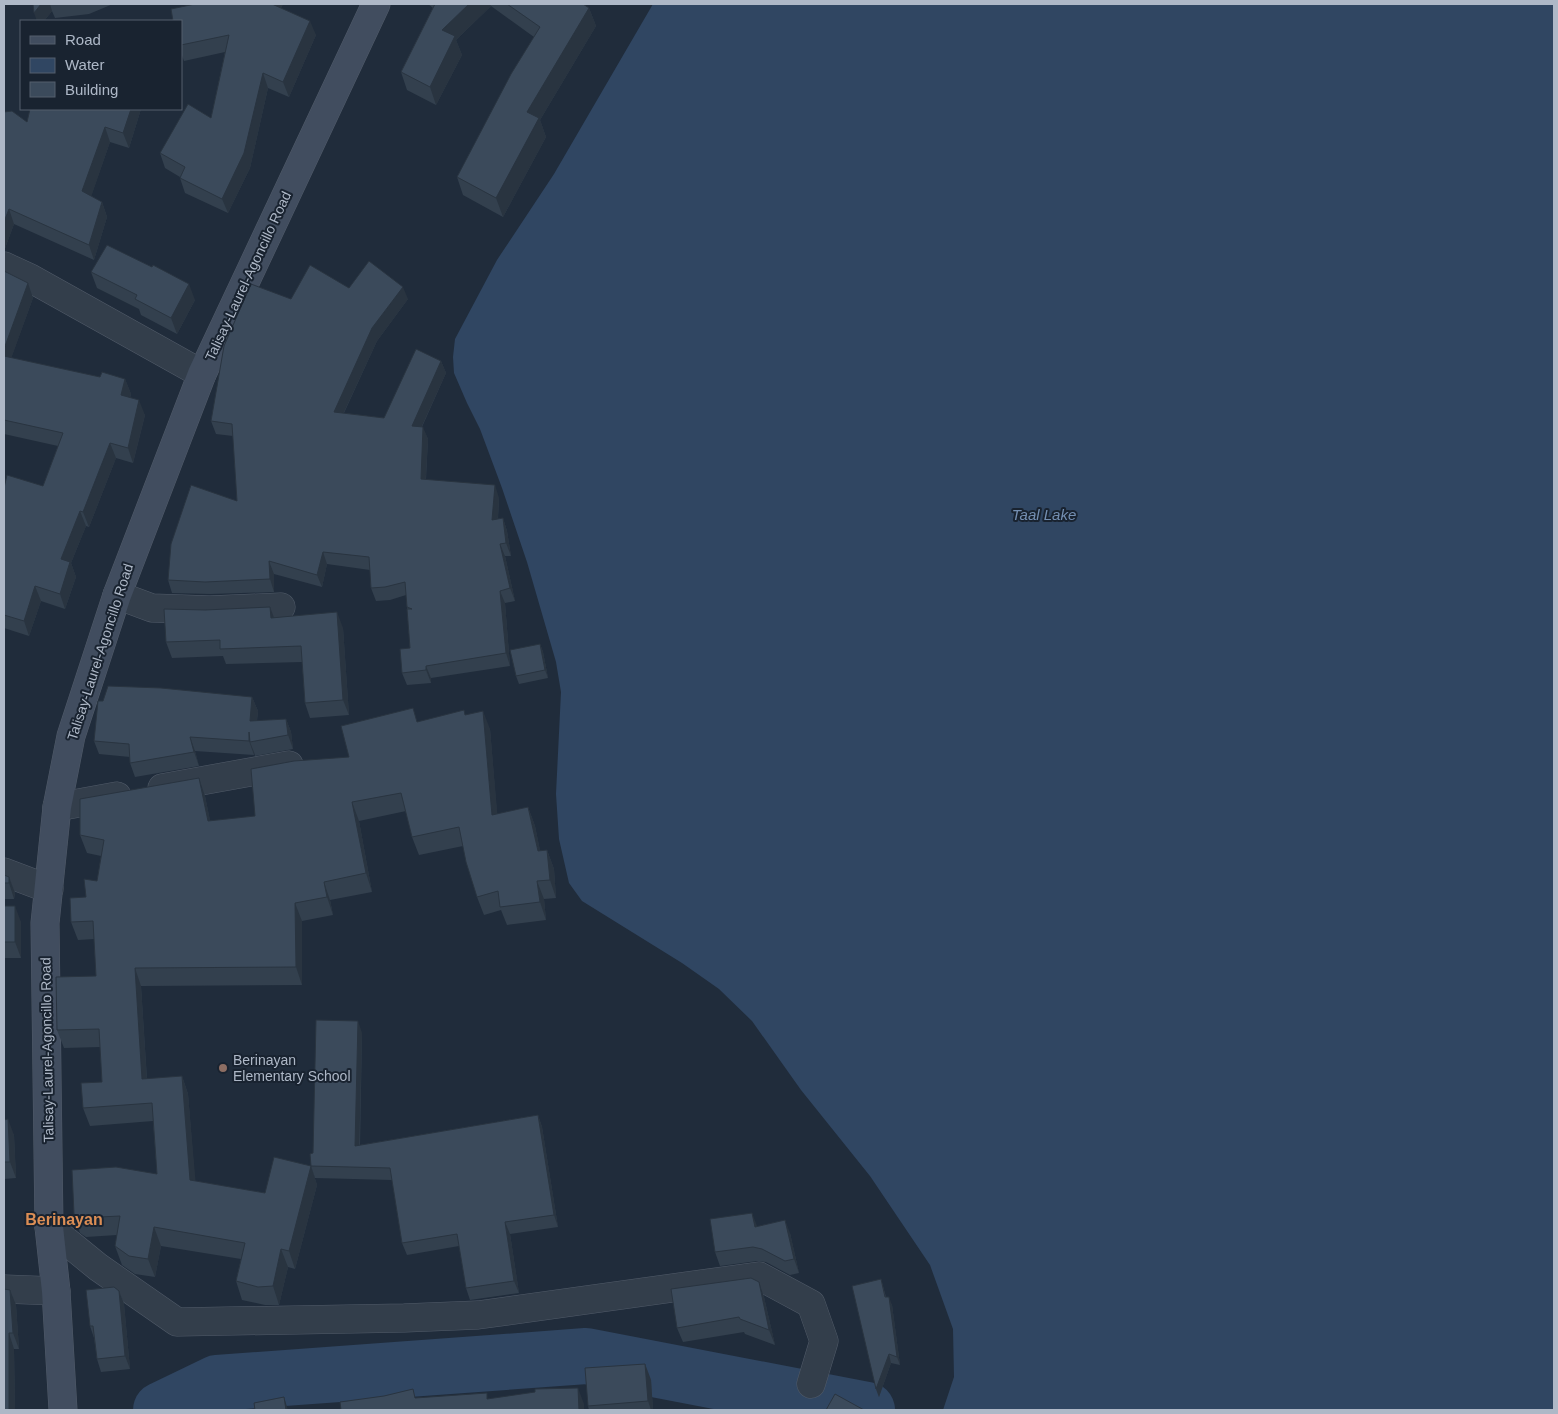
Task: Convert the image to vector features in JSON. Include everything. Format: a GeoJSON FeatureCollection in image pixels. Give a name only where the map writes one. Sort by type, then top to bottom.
{"type":"FeatureCollection","features":[{"type":"Feature","properties":{"kind":"main road","name":"Talisay-Laurel-Agoncillo Road"},"geometry":{"type":"LineString","coordinates":[[63,1410],[56,1292],[49,1228],[45,923],[57,807],[71,736],[117,595],[202,374],[376,4]]}},
{"type":"Feature","properties":{"kind":"street"},"geometry":{"type":"LineString","coordinates":[[4,266],[30,278],[202,374]]}},
{"type":"Feature","properties":{"kind":"street"},"geometry":{"type":"LineString","coordinates":[[117,595],[152,608],[210,610],[281,607]]}},
{"type":"Feature","properties":{"kind":"street"},"geometry":{"type":"LineString","coordinates":[[57,807],[314,761]]}},
{"type":"Feature","properties":{"kind":"street"},"geometry":{"type":"LineString","coordinates":[[4,872],[49,889]]}},
{"type":"Feature","properties":{"kind":"street"},"geometry":{"type":"LineString","coordinates":[[49,1228],[98,1267],[177,1322],[404,1318],[478,1314],[759,1276],[811,1304],[824,1341],[811,1384]]}},
{"type":"Feature","properties":{"kind":"street"},"geometry":{"type":"LineString","coordinates":[[4,1289],[56,1292]]}},
{"type":"Feature","properties":{"kind":"water","name":"Taal Lake"},"geometry":{"type":"Polygon","coordinates":[[[653,4],[1554,4],[1554,1410],[943,1410],[954,1377],[953,1329],[930,1265],[870,1176],[801,1090],[752,1021],[719,989],[682,963],[582,901],[569,883],[559,839],[556,794],[561,692],[556,662],[527,562],[480,429],[454,373],[453,357],[455,339],[497,260],[554,174],[653,4]]]}},
{"type":"Feature","properties":{"kind":"building"},"geometry":{"type":"Polygon","coordinates":[[[33,4],[41,4],[34,13],[33,4]]]}},
{"type":"Feature","properties":{"kind":"building"},"geometry":{"type":"Polygon","coordinates":[[[195,4],[272,4],[310,21],[283,82],[263,73],[244,153],[222,199],[180,178],[185,167],[160,153],[188,104],[211,118],[229,35],[182,45],[182,20],[173,20],[171,9],[195,4]]]}},
{"type":"Feature","properties":{"kind":"building"},"geometry":{"type":"Polygon","coordinates":[[[435,4],[469,4],[442,30],[455,36],[430,87],[401,72],[435,4]]]}},
{"type":"Feature","properties":{"kind":"building"},"geometry":{"type":"Polygon","coordinates":[[[507,4],[583,4],[589,8],[527,112],[539,118],[496,198],[457,177],[511,74],[540,27],[507,4]]]}},
{"type":"Feature","properties":{"kind":"building"},"geometry":{"type":"Polygon","coordinates":[[[30,110],[131,110],[123,133],[105,127],[82,191],[102,202],[89,245],[9,209],[4,222],[4,112],[12,111],[27,122],[30,110]]]}},
{"type":"Feature","properties":{"kind":"building"},"geometry":{"type":"Polygon","coordinates":[[[107,245],[152,267],[153,265],[189,284],[171,318],[135,299],[137,295],[91,272],[107,245]]]}},
{"type":"Feature","properties":{"kind":"building"},"geometry":{"type":"Polygon","coordinates":[[[369,261],[403,287],[372,328],[334,412],[384,418],[416,349],[441,361],[412,426],[423,427],[421,479],[495,485],[492,520],[503,518],[506,543],[500,544],[510,588],[500,591],[506,653],[426,666],[426,670],[402,673],[400,649],[410,648],[407,609],[412,609],[407,607],[405,582],[371,588],[369,557],[323,552],[317,575],[269,561],[270,579],[205,582],[168,580],[171,544],[191,485],[237,501],[232,424],[211,421],[224,346],[251,284],[291,299],[310,265],[349,288],[369,261]]]}},
{"type":"Feature","properties":{"kind":"building"},"geometry":{"type":"Polygon","coordinates":[[[4,271],[28,283],[4,349],[4,271]]]}},
{"type":"Feature","properties":{"kind":"building"},"geometry":{"type":"Polygon","coordinates":[[[4,356],[100,377],[102,372],[125,379],[121,395],[139,400],[128,448],[110,443],[83,512],[80,511],[61,559],[70,562],[60,594],[35,586],[24,621],[4,615],[4,488],[7,475],[43,486],[63,433],[4,420],[4,356]]]}},
{"type":"Feature","properties":{"kind":"building"},"geometry":{"type":"Polygon","coordinates":[[[270,607],[271,618],[337,612],[343,700],[305,703],[301,646],[220,649],[220,640],[166,642],[164,609],[205,610],[270,607]]]}},
{"type":"Feature","properties":{"kind":"building"},"geometry":{"type":"Polygon","coordinates":[[[540,644],[545,670],[516,676],[510,650],[540,644]]]}},
{"type":"Feature","properties":{"kind":"building"},"geometry":{"type":"Polygon","coordinates":[[[108,686],[161,688],[252,697],[250,721],[286,719],[288,735],[250,742],[249,732],[249,741],[190,737],[194,752],[130,763],[129,744],[94,741],[98,701],[103,701],[108,686]]]}},
{"type":"Feature","properties":{"kind":"building"},"geometry":{"type":"Polygon","coordinates":[[[413,708],[417,722],[464,710],[465,715],[483,711],[492,815],[528,807],[538,851],[547,850],[550,880],[537,881],[540,902],[500,907],[498,891],[477,897],[466,862],[459,827],[412,837],[401,793],[352,802],[366,873],[324,882],[327,897],[295,903],[296,967],[135,968],[142,1079],[182,1076],[190,1180],[265,1193],[274,1157],[311,1166],[289,1251],[281,1249],[273,1286],[258,1287],[236,1281],[245,1243],[154,1227],[148,1259],[129,1256],[115,1246],[120,1216],[79,1218],[74,1214],[72,1170],[116,1167],[157,1174],[152,1103],[83,1108],[81,1083],[102,1082],[99,1029],[57,1030],[56,977],[96,976],[93,921],[71,922],[70,898],[86,897],[84,879],[97,881],[104,840],[80,835],[80,799],[199,778],[208,821],[255,816],[251,769],[294,761],[349,757],[341,726],[413,708]]]}},
{"type":"Feature","properties":{"kind":"building"},"geometry":{"type":"Polygon","coordinates":[[[4,875],[9,877],[9,883],[4,883],[4,875]]]}},
{"type":"Feature","properties":{"kind":"building"},"geometry":{"type":"Polygon","coordinates":[[[4,906],[15,906],[15,942],[4,942],[4,906]]]}},
{"type":"Feature","properties":{"kind":"building"},"geometry":{"type":"Polygon","coordinates":[[[316,1020],[358,1021],[355,1146],[538,1115],[554,1215],[505,1222],[514,1281],[466,1288],[457,1234],[402,1243],[390,1168],[311,1166],[310,1154],[313,1153],[316,1020]]]}},
{"type":"Feature","properties":{"kind":"building"},"geometry":{"type":"Polygon","coordinates":[[[8,1119],[10,1162],[4,1162],[4,1120],[8,1119]]]}},
{"type":"Feature","properties":{"kind":"building"},"geometry":{"type":"Polygon","coordinates":[[[752,1213],[755,1227],[785,1220],[794,1259],[785,1261],[762,1249],[753,1247],[715,1252],[710,1219],[752,1213]]]}},
{"type":"Feature","properties":{"kind":"building"},"geometry":{"type":"Polygon","coordinates":[[[751,1278],[759,1282],[769,1330],[739,1317],[677,1328],[671,1289],[751,1278]]]}},
{"type":"Feature","properties":{"kind":"building"},"geometry":{"type":"Polygon","coordinates":[[[881,1279],[885,1297],[889,1297],[897,1357],[889,1354],[876,1389],[852,1286],[881,1279]]]}},
{"type":"Feature","properties":{"kind":"building"},"geometry":{"type":"Polygon","coordinates":[[[114,1287],[119,1291],[125,1356],[97,1359],[93,1326],[90,1326],[86,1290],[114,1287]]]}},
{"type":"Feature","properties":{"kind":"building"},"geometry":{"type":"Polygon","coordinates":[[[4,1289],[10,1290],[13,1333],[9,1333],[9,1410],[4,1410],[4,1289]]]}},
{"type":"Feature","properties":{"kind":"building"},"geometry":{"type":"Polygon","coordinates":[[[645,1364],[648,1401],[588,1406],[585,1368],[645,1364]]]}},
{"type":"Feature","properties":{"kind":"building"},"geometry":{"type":"Polygon","coordinates":[[[578,1388],[579,1410],[341,1410],[340,1402],[384,1396],[413,1389],[415,1398],[487,1393],[487,1399],[535,1392],[535,1389],[578,1388]]]}},
{"type":"Feature","properties":{"kind":"building"},"geometry":{"type":"Polygon","coordinates":[[[835,1394],[864,1410],[826,1410],[835,1394]]]}},
{"type":"Feature","properties":{"kind":"building"},"geometry":{"type":"Polygon","coordinates":[[[284,1397],[286,1410],[255,1410],[254,1403],[284,1397]]]}},
{"type":"Feature","properties":{"kind":"waterway"},"geometry":{"type":"LineString","coordinates":[[161,1410],[217,1383],[586,1356],[867,1410]]}},
{"type":"Feature","properties":{"kind":"place","name":"Berinayan Elementary School"},"geometry":{"type":"Point","coordinates":[223,1068]}},
{"type":"Feature","properties":{"kind":"district","name":"Berinayan"},"geometry":{"type":"Point","coordinates":[64,1219]}}]}
